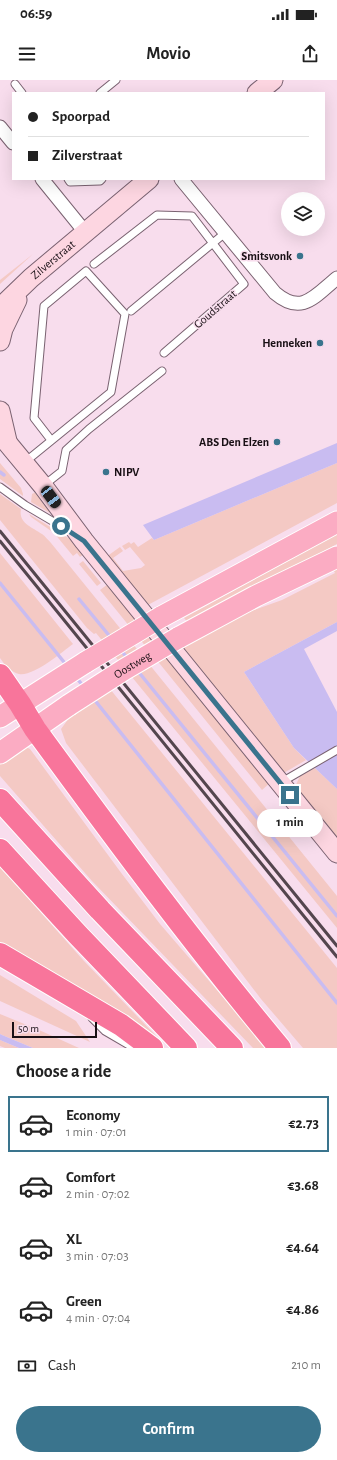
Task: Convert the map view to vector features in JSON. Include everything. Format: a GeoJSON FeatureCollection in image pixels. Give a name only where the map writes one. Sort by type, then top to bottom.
{"type":"FeatureCollection","features":[{"type":"Feature","properties":{"kind":"highway"},"geometry":{"type":"LineString","coordinates":[[0,674],[20,704],[34,729],[167,908],[280,1048]]}},
{"type":"Feature","properties":{"kind":"highway"},"geometry":{"type":"LineString","coordinates":[[0,800],[100,910],[232,1048]]}},
{"type":"Feature","properties":{"kind":"highway"},"geometry":{"type":"LineString","coordinates":[[0,850],[77,934],[186,1048]]}},
{"type":"Feature","properties":{"kind":"highway"},"geometry":{"type":"LineString","coordinates":[[0,954],[121,1025],[152,1048]]}},
{"type":"Feature","properties":{"kind":"main road"},"geometry":{"type":"LineString","coordinates":[[0,717],[161,617],[337,522]]}},
{"type":"Feature","properties":{"kind":"main road","name":"Oostweg"},"geometry":{"type":"LineString","coordinates":[[4,750],[125,668],[256,596],[337,557]]}},
{"type":"Feature","properties":{"kind":"street"},"geometry":{"type":"LineString","coordinates":[[258,92],[273,80]]}},
{"type":"Feature","properties":{"kind":"street"},"geometry":{"type":"LineString","coordinates":[[0,127],[12,142]]}},
{"type":"Feature","properties":{"kind":"street"},"geometry":{"type":"LineString","coordinates":[[43,180],[85,232]]}},
{"type":"Feature","properties":{"kind":"street","name":"Zilverstraat"},"geometry":{"type":"LineString","coordinates":[[0,312],[5,303],[31,278],[148,180]]}},
{"type":"Feature","properties":{"kind":"street"},"geometry":{"type":"LineString","coordinates":[[182,180],[275,293],[283,300],[291,304],[307,303],[337,278]]}},
{"type":"Feature","properties":{"kind":"street","name":"Zilverstraat"},"geometry":{"type":"LineString","coordinates":[[0,341],[3,329],[21,288]]}},
{"type":"Feature","properties":{"kind":"street"},"geometry":{"type":"LineString","coordinates":[[0,410],[3,437],[43,486],[84,541],[337,853]]}},
{"type":"Feature","properties":{"kind":"lane"},"geometry":{"type":"LineString","coordinates":[[101,92],[116,80]]}},
{"type":"Feature","properties":{"kind":"lane"},"geometry":{"type":"LineString","coordinates":[[15,84],[21,92]]}},
{"type":"Feature","properties":{"kind":"lane"},"geometry":{"type":"LineString","coordinates":[[69,180],[70,182],[101,180]]}},
{"type":"Feature","properties":{"kind":"lane","name":"Goudstraat"},"geometry":{"type":"LineString","coordinates":[[94,264],[157,215],[192,216],[244,284],[164,353]]}},
{"type":"Feature","properties":{"kind":"lane"},"geometry":{"type":"LineString","coordinates":[[131,311],[225,233]]}},
{"type":"Feature","properties":{"kind":"lane"},"geometry":{"type":"LineString","coordinates":[[23,463],[111,392],[124,314],[86,271],[44,306],[34,418],[51,440]]}},
{"type":"Feature","properties":{"kind":"lane"},"geometry":{"type":"LineString","coordinates":[[43,486],[62,471],[66,450],[89,429],[162,371]]}},
{"type":"Feature","properties":{"kind":"lane"},"geometry":{"type":"LineString","coordinates":[[0,486],[25,505],[84,541]]}},
{"type":"Feature","properties":{"kind":"lane"},"geometry":{"type":"LineString","coordinates":[[280,783],[337,750]]}},
{"type":"Feature","properties":{"kind":"lane"},"geometry":{"type":"LineString","coordinates":[[70,996],[105,1031],[134,1048]]}},
{"type":"Feature","properties":{"kind":"shaded area"},"geometry":{"type":"Polygon","coordinates":[[[33,254],[0,284],[0,280],[33,254]]]}},
{"type":"Feature","properties":{"kind":"shaded area"},"geometry":{"type":"Polygon","coordinates":[[[337,443],[337,463],[154,540],[143,525],[337,443]]]}},
{"type":"Feature","properties":{"kind":"shaded area"},"geometry":{"type":"Polygon","coordinates":[[[0,463],[21,488],[23,496],[0,479],[0,463]]]}},
{"type":"Feature","properties":{"kind":"shaded area"},"geometry":{"type":"Polygon","coordinates":[[[337,463],[337,503],[146,606],[106,557],[120,547],[123,551],[113,558],[123,571],[141,568],[145,565],[130,547],[125,550],[122,546],[129,542],[131,544],[134,542],[138,547],[152,538],[154,540],[337,463]]]}},
{"type":"Feature","properties":{"kind":"shaded area"},"geometry":{"type":"Polygon","coordinates":[[[36,492],[51,511],[50,513],[31,502],[32,494],[36,492]]]}},
{"type":"Feature","properties":{"kind":"shaded area"},"geometry":{"type":"Polygon","coordinates":[[[0,494],[21,509],[22,518],[24,521],[51,543],[337,896],[337,928],[96,633],[94,634],[87,628],[0,520],[0,494]]]}},
{"type":"Feature","properties":{"kind":"shaded area"},"geometry":{"type":"Polygon","coordinates":[[[29,514],[70,539],[84,554],[80,557],[77,553],[73,556],[54,533],[29,514]]]}},
{"type":"Feature","properties":{"kind":"shaded area"},"geometry":{"type":"Polygon","coordinates":[[[337,534],[337,544],[189,624],[184,618],[337,534]]]}},
{"type":"Feature","properties":{"kind":"shaded area"},"geometry":{"type":"Polygon","coordinates":[[[0,553],[73,644],[39,668],[25,674],[14,672],[5,665],[0,658],[0,553]]]}},
{"type":"Feature","properties":{"kind":"shaded area"},"geometry":{"type":"Polygon","coordinates":[[[83,561],[101,583],[97,586],[79,564],[83,561]]]}},
{"type":"Feature","properties":{"kind":"shaded area"},"geometry":{"type":"Polygon","coordinates":[[[337,564],[337,622],[244,672],[294,748],[306,760],[282,774],[179,648],[220,622],[282,600],[335,573],[332,567],[337,564]]]}},
{"type":"Feature","properties":{"kind":"shaded area"},"geometry":{"type":"Polygon","coordinates":[[[108,584],[271,782],[262,790],[100,590],[108,584]]]}},
{"type":"Feature","properties":{"kind":"shaded area"},"geometry":{"type":"Polygon","coordinates":[[[337,622],[337,631],[304,649],[337,712],[337,789],[294,748],[244,672],[337,622]]]}},
{"type":"Feature","properties":{"kind":"shaded area"},"geometry":{"type":"Polygon","coordinates":[[[110,689],[337,968],[337,1048],[303,1048],[261,999],[66,743],[61,729],[72,714],[110,689]]]}},
{"type":"Feature","properties":{"kind":"shaded area"},"geometry":{"type":"Polygon","coordinates":[[[24,746],[30,749],[160,924],[267,1048],[253,1048],[92,881],[0,776],[0,761],[24,746]]]}},
{"type":"Feature","properties":{"kind":"shaded area"},"geometry":{"type":"Polygon","coordinates":[[[315,768],[337,789],[337,842],[294,789],[300,776],[315,768]]]}},
{"type":"Feature","properties":{"kind":"shaded area"},"geometry":{"type":"Polygon","coordinates":[[[0,867],[84,961],[163,1043],[0,943],[0,867]]]}},
{"type":"Feature","properties":{"kind":"shaded area"},"geometry":{"type":"Polygon","coordinates":[[[0,975],[76,1021],[90,1042],[0,1001],[0,975]]]}},
{"type":"Feature","properties":{"kind":"shaded area"},"geometry":{"type":"Polygon","coordinates":[[[0,1014],[79,1048],[33,1048],[2,1035],[0,1034],[0,1014]]]}},
{"type":"Feature","properties":{"kind":"shaded area"},"geometry":{"type":"Polygon","coordinates":[[[0,1034],[33,1048],[19,1048],[0,1040],[0,1034]]]}},
{"type":"Feature","properties":{"kind":"shaded area"},"geometry":{"type":"Polygon","coordinates":[[[0,1040],[19,1048],[5,1048],[0,1046],[0,1040]]]}},
{"type":"Feature","properties":{"kind":"waterway"},"geometry":{"type":"LineString","coordinates":[[0,472],[4,475]]}},
{"type":"Feature","properties":{"kind":"waterway"},"geometry":{"type":"LineString","coordinates":[[0,583],[68,667]]}},
{"type":"Feature","properties":{"kind":"waterway"},"geometry":{"type":"LineString","coordinates":[[79,599],[112,639]]}},
{"type":"Feature","properties":{"kind":"waterway"},"geometry":{"type":"LineString","coordinates":[[120,649],[128,659]]}},
{"type":"Feature","properties":{"kind":"waterway"},"geometry":{"type":"LineString","coordinates":[[137,670],[337,916]]}},
{"type":"Feature","properties":{"kind":"waterway"},"geometry":{"type":"LineString","coordinates":[[75,676],[84,687]]}},
{"type":"Feature","properties":{"kind":"waterway"},"geometry":{"type":"LineString","coordinates":[[93,698],[337,1003]]}},
{"type":"Feature","properties":{"kind":"railway"},"geometry":{"type":"LineString","coordinates":[[0,531],[337,946]]}},
{"type":"Feature","properties":{"kind":"railway"},"geometry":{"type":"LineString","coordinates":[[0,541],[337,957]]}},
{"type":"Feature","properties":{"kind":"place","name":"Smitsvonk"},"geometry":{"type":"Point","coordinates":[300,256]}},
{"type":"Feature","properties":{"kind":"place","name":"Henneken"},"geometry":{"type":"Point","coordinates":[320,343]}},
{"type":"Feature","properties":{"kind":"place","name":"ABS Den Elzen"},"geometry":{"type":"Point","coordinates":[277,442]}},
{"type":"Feature","properties":{"kind":"place","name":"NIPV"},"geometry":{"type":"Point","coordinates":[106,472]}},
{"type":"Feature","properties":{"kind":"route"},"geometry":{"type":"LineString","coordinates":[[61,526],[84,541],[290,795]]}}]}
